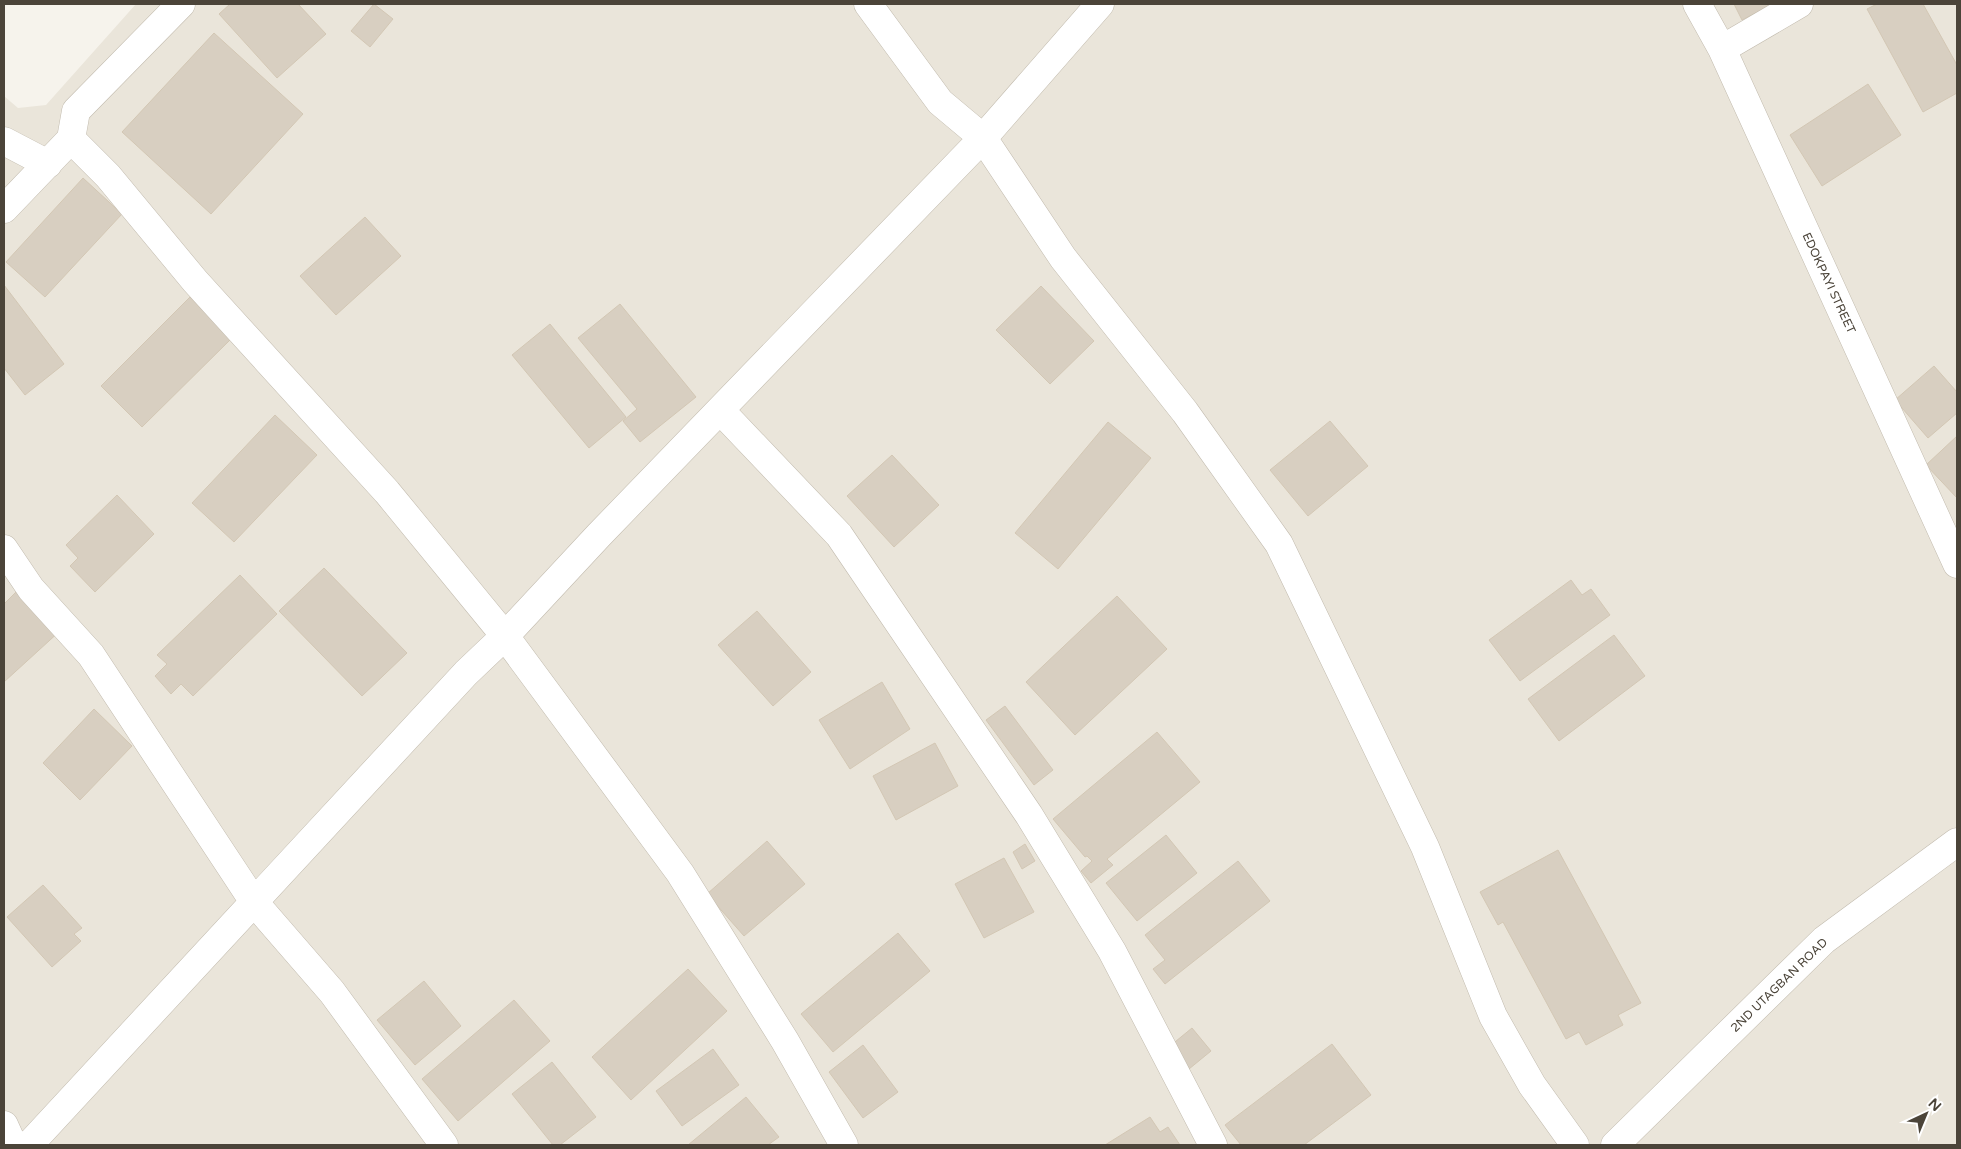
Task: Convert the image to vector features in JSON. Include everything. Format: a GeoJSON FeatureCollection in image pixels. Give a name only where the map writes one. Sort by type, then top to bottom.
{"type":"FeatureCollection","features":[{"type":"Feature","properties":{"kind":"street"},"geometry":{"type":"LineString","coordinates":[[4,209],[71,139],[76,112],[181,4]]}},
{"type":"Feature","properties":{"kind":"street"},"geometry":{"type":"LineString","coordinates":[[868,4],[940,102],[982,138],[1063,258],[1185,412],[1279,544],[1425,848],[1493,1016],[1532,1086],[1575,1145]]}},
{"type":"Feature","properties":{"kind":"street"},"geometry":{"type":"LineString","coordinates":[[29,1145],[466,673],[506,636],[599,535],[982,138],[1100,4]]}},
{"type":"Feature","properties":{"kind":"street","name":"EDOKPAYI STREET"},"geometry":{"type":"LineString","coordinates":[[1697,4],[1722,50],[1957,564]]}},
{"type":"Feature","properties":{"kind":"street"},"geometry":{"type":"LineString","coordinates":[[1722,50],[1798,4]]}},
{"type":"Feature","properties":{"kind":"street"},"geometry":{"type":"LineString","coordinates":[[71,139],[108,176],[195,281],[387,492],[506,636],[680,873],[785,1041],[844,1145]]}},
{"type":"Feature","properties":{"kind":"street"},"geometry":{"type":"LineString","coordinates":[[4,141],[48,164]]}},
{"type":"Feature","properties":{"kind":"street"},"geometry":{"type":"LineString","coordinates":[[720,410],[839,535],[1029,815],[1112,951],[1213,1145]]}},
{"type":"Feature","properties":{"kind":"street"},"geometry":{"type":"LineString","coordinates":[[4,549],[31,589],[91,655],[254,902],[332,992],[444,1145]]}},
{"type":"Feature","properties":{"kind":"street","name":"2ND UTAGBAN ROAD"},"geometry":{"type":"LineString","coordinates":[[1615,1145],[1824,940],[1957,842]]}},
{"type":"Feature","properties":{"kind":"street"},"geometry":{"type":"LineString","coordinates":[[4,1125],[13,1145]]}},
{"type":"Feature","properties":{"kind":"shaded area"},"geometry":{"type":"Polygon","coordinates":[[[136,4],[1957,4],[1957,1145],[4,1145],[4,96],[18,108],[46,105],[136,4]]]}},
{"type":"Feature","properties":{"kind":"building"},"geometry":{"type":"Polygon","coordinates":[[[230,4],[298,4],[326,34],[277,78],[219,14],[230,4]]]}},
{"type":"Feature","properties":{"kind":"building"},"geometry":{"type":"Polygon","coordinates":[[[374,4],[393,19],[370,47],[351,31],[374,4]]]}},
{"type":"Feature","properties":{"kind":"building"},"geometry":{"type":"Polygon","coordinates":[[[1734,4],[1773,4],[1742,20],[1734,4]]]}},
{"type":"Feature","properties":{"kind":"building"},"geometry":{"type":"Polygon","coordinates":[[[1877,4],[1923,4],[1957,65],[1957,93],[1923,112],[1867,9],[1877,4]]]}},
{"type":"Feature","properties":{"kind":"building"},"geometry":{"type":"Polygon","coordinates":[[[214,33],[303,114],[211,214],[122,132],[214,33]]]}},
{"type":"Feature","properties":{"kind":"building"},"geometry":{"type":"Polygon","coordinates":[[[1868,84],[1901,135],[1822,186],[1790,135],[1868,84]]]}},
{"type":"Feature","properties":{"kind":"building"},"geometry":{"type":"Polygon","coordinates":[[[83,178],[122,214],[45,297],[6,262],[83,178]]]}},
{"type":"Feature","properties":{"kind":"building"},"geometry":{"type":"Polygon","coordinates":[[[365,217],[401,256],[336,315],[300,276],[365,217]]]}},
{"type":"Feature","properties":{"kind":"building"},"geometry":{"type":"Polygon","coordinates":[[[4,285],[64,364],[25,395],[4,368],[4,285]]]}},
{"type":"Feature","properties":{"kind":"building"},"geometry":{"type":"Polygon","coordinates":[[[1041,286],[1094,341],[1050,384],[996,330],[1041,286]]]}},
{"type":"Feature","properties":{"kind":"building"},"geometry":{"type":"Polygon","coordinates":[[[190,297],[231,339],[142,427],[101,386],[190,297]]]}},
{"type":"Feature","properties":{"kind":"building"},"geometry":{"type":"Polygon","coordinates":[[[620,304],[696,397],[640,442],[623,421],[637,409],[578,338],[620,304]]]}},
{"type":"Feature","properties":{"kind":"building"},"geometry":{"type":"Polygon","coordinates":[[[550,324],[626,417],[589,448],[512,355],[550,324]]]}},
{"type":"Feature","properties":{"kind":"building"},"geometry":{"type":"Polygon","coordinates":[[[1934,366],[1957,392],[1957,413],[1928,438],[1895,400],[1934,366]]]}},
{"type":"Feature","properties":{"kind":"building"},"geometry":{"type":"Polygon","coordinates":[[[275,415],[317,455],[234,542],[192,503],[275,415]]]}},
{"type":"Feature","properties":{"kind":"building"},"geometry":{"type":"Polygon","coordinates":[[[1330,421],[1368,466],[1308,516],[1270,470],[1330,421]]]}},
{"type":"Feature","properties":{"kind":"building"},"geometry":{"type":"Polygon","coordinates":[[[1108,422],[1151,458],[1058,569],[1015,533],[1108,422]]]}},
{"type":"Feature","properties":{"kind":"building"},"geometry":{"type":"Polygon","coordinates":[[[1957,436],[1957,498],[1926,465],[1957,436]]]}},
{"type":"Feature","properties":{"kind":"building"},"geometry":{"type":"Polygon","coordinates":[[[892,455],[939,505],[894,547],[847,496],[892,455]]]}},
{"type":"Feature","properties":{"kind":"building"},"geometry":{"type":"Polygon","coordinates":[[[117,495],[154,534],[95,592],[70,566],[78,558],[66,545],[117,495]]]}},
{"type":"Feature","properties":{"kind":"building"},"geometry":{"type":"Polygon","coordinates":[[[324,568],[407,653],[362,696],[279,611],[324,568]]]}},
{"type":"Feature","properties":{"kind":"building"},"geometry":{"type":"Polygon","coordinates":[[[240,575],[277,614],[193,696],[181,684],[171,694],[155,676],[167,664],[157,655],[240,575]]]}},
{"type":"Feature","properties":{"kind":"building"},"geometry":{"type":"Polygon","coordinates":[[[1571,580],[1582,595],[1591,589],[1610,615],[1520,681],[1489,640],[1571,580]]]}},
{"type":"Feature","properties":{"kind":"building"},"geometry":{"type":"Polygon","coordinates":[[[21,587],[61,630],[4,682],[4,604],[21,587]]]}},
{"type":"Feature","properties":{"kind":"building"},"geometry":{"type":"Polygon","coordinates":[[[1117,596],[1167,649],[1075,735],[1026,682],[1117,596]]]}},
{"type":"Feature","properties":{"kind":"building"},"geometry":{"type":"Polygon","coordinates":[[[757,611],[811,672],[773,706],[718,645],[757,611]]]}},
{"type":"Feature","properties":{"kind":"building"},"geometry":{"type":"Polygon","coordinates":[[[1614,635],[1645,676],[1559,741],[1528,699],[1614,635]]]}},
{"type":"Feature","properties":{"kind":"building"},"geometry":{"type":"Polygon","coordinates":[[[882,682],[910,729],[850,769],[819,720],[882,682]]]}},
{"type":"Feature","properties":{"kind":"building"},"geometry":{"type":"Polygon","coordinates":[[[1005,706],[1053,770],[1034,785],[986,720],[1005,706]]]}},
{"type":"Feature","properties":{"kind":"building"},"geometry":{"type":"Polygon","coordinates":[[[94,709],[132,746],[80,800],[43,763],[94,709]]]}},
{"type":"Feature","properties":{"kind":"building"},"geometry":{"type":"Polygon","coordinates":[[[1157,732],[1200,782],[1107,859],[1113,865],[1091,883],[1081,871],[1092,861],[1087,856],[1085,857],[1053,819],[1157,732]]]}},
{"type":"Feature","properties":{"kind":"building"},"geometry":{"type":"Polygon","coordinates":[[[935,743],[958,786],[896,820],[873,776],[935,743]]]}},
{"type":"Feature","properties":{"kind":"building"},"geometry":{"type":"Polygon","coordinates":[[[1166,835],[1197,873],[1137,921],[1106,883],[1166,835]]]}},
{"type":"Feature","properties":{"kind":"building"},"geometry":{"type":"Polygon","coordinates":[[[767,841],[805,884],[744,936],[707,894],[767,841]]]}},
{"type":"Feature","properties":{"kind":"building"},"geometry":{"type":"Polygon","coordinates":[[[1025,844],[1035,861],[1022,869],[1013,852],[1025,844]]]}},
{"type":"Feature","properties":{"kind":"building"},"geometry":{"type":"Polygon","coordinates":[[[1558,850],[1641,1003],[1618,1015],[1623,1025],[1586,1045],[1579,1032],[1566,1039],[1503,922],[1498,925],[1480,892],[1558,850]]]}},
{"type":"Feature","properties":{"kind":"building"},"geometry":{"type":"Polygon","coordinates":[[[1004,858],[1034,912],[984,938],[955,884],[1004,858]]]}},
{"type":"Feature","properties":{"kind":"building"},"geometry":{"type":"Polygon","coordinates":[[[1238,861],[1270,901],[1165,984],[1153,969],[1165,960],[1145,935],[1238,861]]]}},
{"type":"Feature","properties":{"kind":"building"},"geometry":{"type":"Polygon","coordinates":[[[43,885],[82,928],[74,934],[81,941],[52,967],[7,917],[43,885]]]}},
{"type":"Feature","properties":{"kind":"building"},"geometry":{"type":"Polygon","coordinates":[[[898,933],[930,971],[833,1052],[801,1014],[898,933]]]}},
{"type":"Feature","properties":{"kind":"building"},"geometry":{"type":"Polygon","coordinates":[[[688,969],[727,1011],[631,1100],[592,1057],[688,969]]]}},
{"type":"Feature","properties":{"kind":"building"},"geometry":{"type":"Polygon","coordinates":[[[424,981],[461,1026],[415,1065],[377,1020],[424,981]]]}},
{"type":"Feature","properties":{"kind":"building"},"geometry":{"type":"Polygon","coordinates":[[[514,1000],[550,1041],[458,1121],[422,1079],[514,1000]]]}},
{"type":"Feature","properties":{"kind":"building"},"geometry":{"type":"Polygon","coordinates":[[[1192,1028],[1211,1051],[1189,1069],[1170,1046],[1192,1028]]]}},
{"type":"Feature","properties":{"kind":"building"},"geometry":{"type":"Polygon","coordinates":[[[1332,1044],[1371,1095],[1304,1145],[1241,1145],[1225,1125],[1332,1044]]]}},
{"type":"Feature","properties":{"kind":"building"},"geometry":{"type":"Polygon","coordinates":[[[863,1045],[898,1092],[863,1118],[829,1072],[863,1045]]]}},
{"type":"Feature","properties":{"kind":"building"},"geometry":{"type":"Polygon","coordinates":[[[713,1049],[739,1085],[682,1126],[656,1091],[713,1049]]]}},
{"type":"Feature","properties":{"kind":"building"},"geometry":{"type":"Polygon","coordinates":[[[552,1062],[596,1117],[560,1145],[553,1145],[512,1094],[552,1062]]]}},
{"type":"Feature","properties":{"kind":"building"},"geometry":{"type":"Polygon","coordinates":[[[746,1097],[779,1137],[768,1145],[688,1145],[746,1097]]]}},
{"type":"Feature","properties":{"kind":"building"},"geometry":{"type":"Polygon","coordinates":[[[1150,1117],[1160,1132],[1168,1127],[1180,1145],[1105,1145],[1150,1117]]]}}]}
